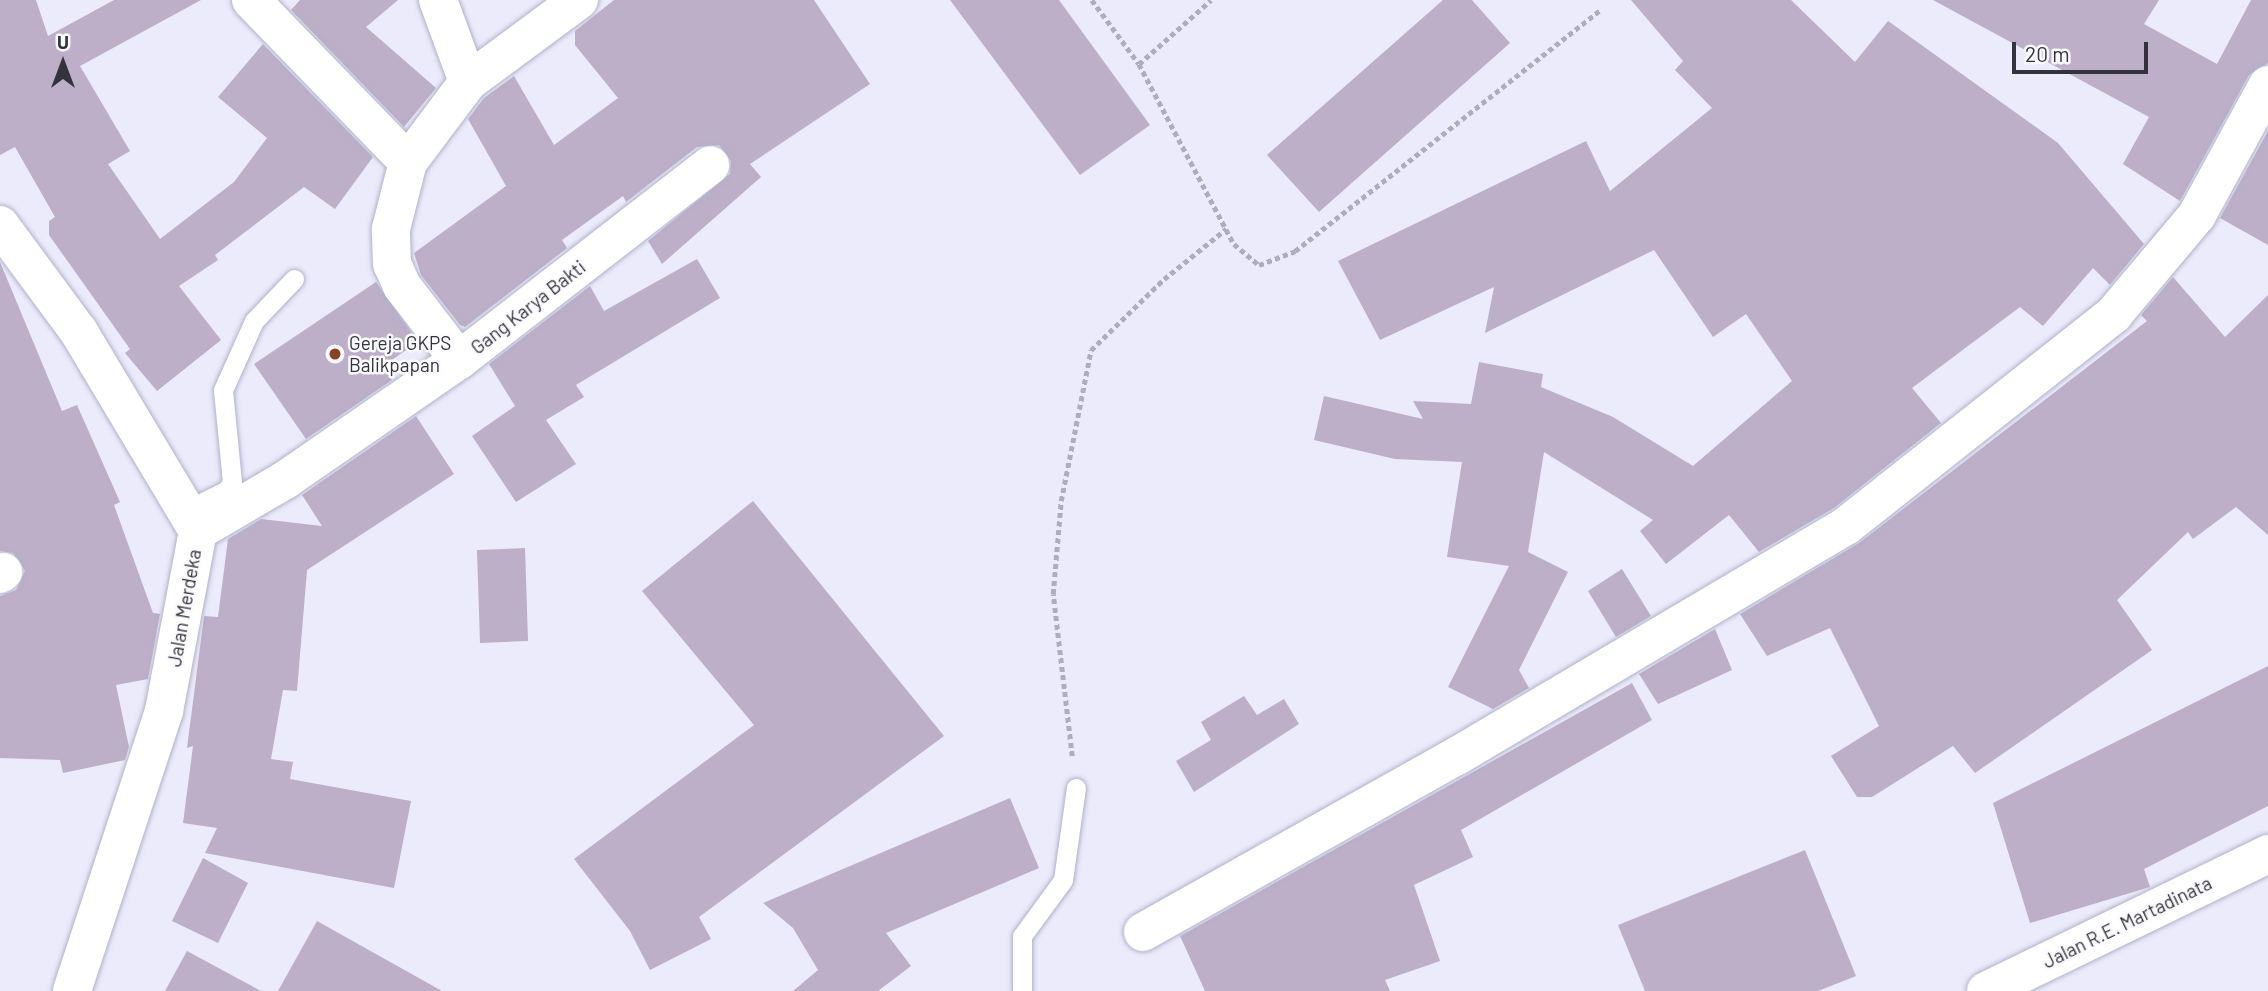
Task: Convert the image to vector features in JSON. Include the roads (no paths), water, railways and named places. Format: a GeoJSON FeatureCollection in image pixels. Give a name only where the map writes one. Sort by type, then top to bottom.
{"type":"FeatureCollection","features":[{"type":"Feature","properties":{"kind":"street"},"geometry":{"type":"LineString","coordinates":[[251,0],[408,162]]}},
{"type":"Feature","properties":{"kind":"street"},"geometry":{"type":"LineString","coordinates":[[438,0],[468,82]]}},
{"type":"Feature","properties":{"kind":"street"},"geometry":{"type":"LineString","coordinates":[[458,360],[402,286],[392,264],[391,229],[408,162],[468,82],[579,0]]}},
{"type":"Feature","properties":{"kind":"street"},"geometry":{"type":"LineString","coordinates":[[1143,932],[1457,756],[1846,526],[2114,314],[2197,215],[2268,85]]}},
{"type":"Feature","properties":{"kind":"street","name":"Gang Karya Bakti"},"geometry":{"type":"LineString","coordinates":[[191,521],[285,480],[458,360],[710,165]]}},
{"type":"Feature","properties":{"kind":"street"},"geometry":{"type":"LineString","coordinates":[[0,225],[79,332],[191,521]]}},
{"type":"Feature","properties":{"kind":"street","name":"Jalan Merdeka"},"geometry":{"type":"LineString","coordinates":[[72,991],[164,711],[191,521]]}},
{"type":"Feature","properties":{"kind":"street","name":"Jalan R.E. Martadinata"},"geometry":{"type":"LineString","coordinates":[[1986,991],[2268,854]]}},
{"type":"Feature","properties":{"kind":"lane"},"geometry":{"type":"LineString","coordinates":[[191,521],[227,490],[232,482],[223,390],[254,321],[294,279]]}},
{"type":"Feature","properties":{"kind":"lane"},"geometry":{"type":"LineString","coordinates":[[1022,991],[1022,936],[1063,880],[1076,788]]}},
{"type":"Feature","properties":{"kind":"place","name":"Gereja GKPS Balikpapan"},"geometry":{"type":"Point","coordinates":[335,354]}}]}
